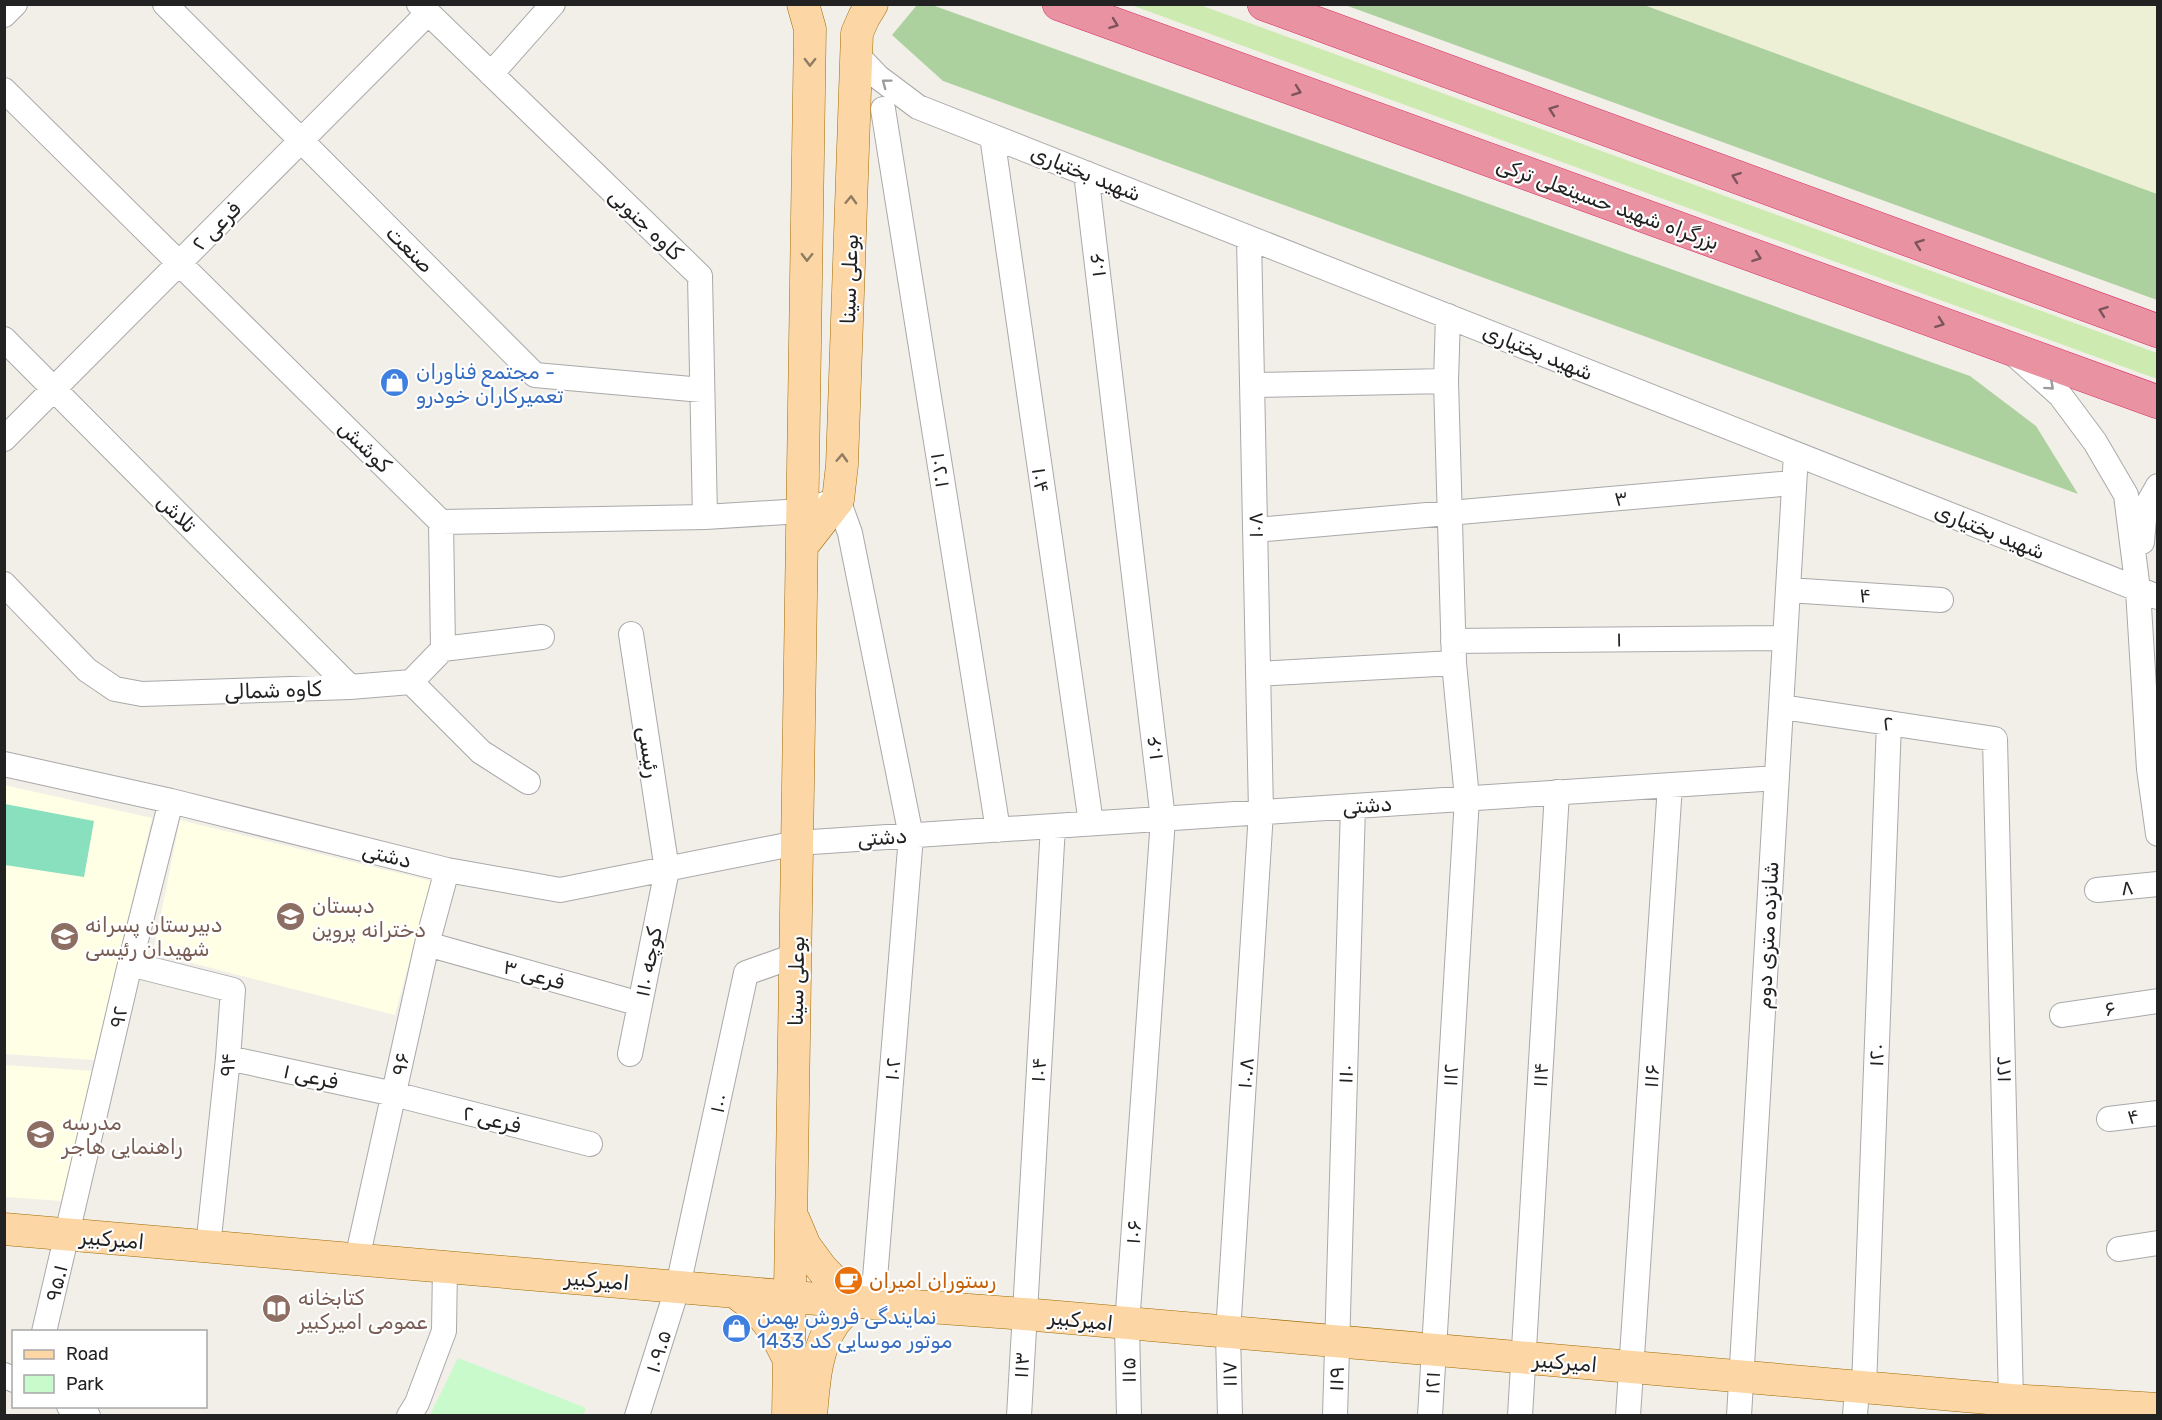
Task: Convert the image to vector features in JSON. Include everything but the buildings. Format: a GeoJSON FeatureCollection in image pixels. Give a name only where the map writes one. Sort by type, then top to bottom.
{"type":"FeatureCollection","features":[{"type":"Feature","properties":{"kind":"highway","name":"بزرگراه شهید حسینعلی ترکی"},"geometry":{"type":"LineString","coordinates":[[1059,4],[2157,402]]}},
{"type":"Feature","properties":{"kind":"highway"},"geometry":{"type":"LineString","coordinates":[[1264,4],[2157,331]]}},
{"type":"Feature","properties":{"kind":"main road","name":"بوعلی سینا"},"geometry":{"type":"LineString","coordinates":[[838,500],[842,465],[858,31],[872,4]]}},
{"type":"Feature","properties":{"kind":"main road","name":"بوعلی سینا"},"geometry":{"type":"LineString","coordinates":[[788,1416],[797,955],[809,13]]}},
{"type":"Feature","properties":{"kind":"main road"},"geometry":{"type":"LineString","coordinates":[[802,546],[838,500]]}},
{"type":"Feature","properties":{"kind":"main road"},"geometry":{"type":"LineString","coordinates":[[792,1216],[805,1246],[822,1269],[863,1303],[834,1323],[820,1349],[811,1416]]}},
{"type":"Feature","properties":{"kind":"main road","name":"امیرکبیر"},"geometry":{"type":"LineString","coordinates":[[4,1229],[790,1297],[1024,1314],[1127,1325],[1741,1377],[1858,1397],[2011,1400],[2157,1409]]}},
{"type":"Feature","properties":{"kind":"main road"},"geometry":{"type":"LineString","coordinates":[[735,1292],[757,1307],[776,1333],[789,1362]]}},
{"type":"Feature","properties":{"kind":"street"},"geometry":{"type":"LineString","coordinates":[[4,15],[15,4]]}},
{"type":"Feature","properties":{"kind":"street","name":"صنعت"},"geometry":{"type":"LineString","coordinates":[[165,4],[535,375],[702,390]]}},
{"type":"Feature","properties":{"kind":"street"},"geometry":{"type":"LineString","coordinates":[[491,74],[553,4]]}},
{"type":"Feature","properties":{"kind":"street","name":"فرعی ۲"},"geometry":{"type":"LineString","coordinates":[[4,439],[301,140],[424,9]]}},
{"type":"Feature","properties":{"kind":"street","name":"کاوه جنوبی"},"geometry":{"type":"LineString","coordinates":[[424,9],[700,276],[705,517]]}},
{"type":"Feature","properties":{"kind":"street"},"geometry":{"type":"LineString","coordinates":[[858,31],[878,77],[918,107]]}},
{"type":"Feature","properties":{"kind":"street","name":"کوشش"},"geometry":{"type":"LineString","coordinates":[[4,90],[441,522]]}},
{"type":"Feature","properties":{"kind":"street"},"geometry":{"type":"LineString","coordinates":[[854,134],[871,115],[883,109],[918,107]]}},
{"type":"Feature","properties":{"kind":"street","name":"شهید بختیاری"},"geometry":{"type":"LineString","coordinates":[[918,107],[2148,594]]}},
{"type":"Feature","properties":{"kind":"street","name":"۱۰۲.۱"},"geometry":{"type":"LineString","coordinates":[[883,109],[998,830]]}},
{"type":"Feature","properties":{"kind":"street","name":"۱۰۴"},"geometry":{"type":"LineString","coordinates":[[992,136],[1091,824]]}},
{"type":"Feature","properties":{"kind":"street","name":"۱۰۶"},"geometry":{"type":"LineString","coordinates":[[1086,173],[1163,819],[1127,1325]]}},
{"type":"Feature","properties":{"kind":"street","name":"۱۰۸"},"geometry":{"type":"LineString","coordinates":[[1249,238],[1261,812]]}},
{"type":"Feature","properties":{"kind":"street","name":"۱۱۲"},"geometry":{"type":"LineString","coordinates":[[1434,1351],[1467,798],[1453,652],[1446,381],[1448,316]]}},
{"type":"Feature","properties":{"kind":"street","name":"تلاش"},"geometry":{"type":"LineString","coordinates":[[4,339],[350,687]]}},
{"type":"Feature","properties":{"kind":"street"},"geometry":{"type":"LineString","coordinates":[[2006,347],[2060,395],[2095,442],[2126,495],[2148,594]]}},
{"type":"Feature","properties":{"kind":"street"},"geometry":{"type":"LineString","coordinates":[[1252,386],[1446,381]]}},
{"type":"Feature","properties":{"kind":"street","name":"شانزده متری دوم"},"geometry":{"type":"LineString","coordinates":[[1739,1416],[1796,454]]}},
{"type":"Feature","properties":{"kind":"street","name":"۳"},"geometry":{"type":"LineString","coordinates":[[1255,530],[1793,483]]}},
{"type":"Feature","properties":{"kind":"street"},"geometry":{"type":"LineString","coordinates":[[2157,486],[2145,509],[2157,834]]}},
{"type":"Feature","properties":{"kind":"street"},"geometry":{"type":"LineString","coordinates":[[443,649],[441,522],[705,517],[802,512],[838,500]]}},
{"type":"Feature","properties":{"kind":"street","name":"۱۰۲"},"geometry":{"type":"LineString","coordinates":[[838,500],[850,533],[911,836],[863,1303]]}},
{"type":"Feature","properties":{"kind":"street","name":"کاوه شمالی"},"geometry":{"type":"LineString","coordinates":[[4,584],[87,670],[115,689],[142,694],[350,687],[411,682]]}},
{"type":"Feature","properties":{"kind":"street","name":"۴"},"geometry":{"type":"LineString","coordinates":[[1788,590],[1941,600]]}},
{"type":"Feature","properties":{"kind":"street","name":"رئیسی"},"geometry":{"type":"LineString","coordinates":[[631,634],[667,870]]}},
{"type":"Feature","properties":{"kind":"street"},"geometry":{"type":"LineString","coordinates":[[528,782],[481,752],[411,682],[443,649],[542,638]]}},
{"type":"Feature","properties":{"kind":"street","name":"۱"},"geometry":{"type":"LineString","coordinates":[[1258,674],[1453,652],[1785,638]]}},
{"type":"Feature","properties":{"kind":"street","name":"۲"},"geometry":{"type":"LineString","coordinates":[[1782,707],[1995,739]]}},
{"type":"Feature","properties":{"kind":"street","name":"۱۲۰"},"geometry":{"type":"LineString","coordinates":[[1858,1397],[1889,723]]}},
{"type":"Feature","properties":{"kind":"street","name":"۱۲۲"},"geometry":{"type":"LineString","coordinates":[[1995,739],[2011,1400]]}},
{"type":"Feature","properties":{"kind":"street","name":"دشتی"},"geometry":{"type":"LineString","coordinates":[[4,764],[171,801],[447,870],[560,890],[797,843],[1777,778]]}},
{"type":"Feature","properties":{"kind":"street","name":"۱۱۶"},"geometry":{"type":"LineString","coordinates":[[1628,1416],[1633,1368],[1670,785]]}},
{"type":"Feature","properties":{"kind":"street","name":"۱۱۴"},"geometry":{"type":"LineString","coordinates":[[1520,1416],[1557,792]]}},
{"type":"Feature","properties":{"kind":"street","name":"۹۲"},"geometry":{"type":"LineString","coordinates":[[68,1235],[130,964],[171,801]]}},
{"type":"Feature","properties":{"kind":"street","name":"۱۱۰"},"geometry":{"type":"LineString","coordinates":[[1337,1342],[1353,806]]}},
{"type":"Feature","properties":{"kind":"street","name":"۱۰.۸"},"geometry":{"type":"LineString","coordinates":[[1228,1333],[1261,812]]}},
{"type":"Feature","properties":{"kind":"street","name":"۱۰۴"},"geometry":{"type":"LineString","coordinates":[[1024,1314],[1053,826]]}},
{"type":"Feature","properties":{"kind":"street","name":"۹۶"},"geometry":{"type":"LineString","coordinates":[[357,1259],[427,944],[447,870]]}},
{"type":"Feature","properties":{"kind":"street","name":"کوچه ۱۱۰"},"geometry":{"type":"LineString","coordinates":[[630,1054],[667,870]]}},
{"type":"Feature","properties":{"kind":"street","name":"۸"},"geometry":{"type":"LineString","coordinates":[[2097,890],[2157,884]]}},
{"type":"Feature","properties":{"kind":"street","name":"فرعی ۳"},"geometry":{"type":"LineString","coordinates":[[427,944],[640,1004]]}},
{"type":"Feature","properties":{"kind":"street","name":"۱۰۰"},"geometry":{"type":"LineString","coordinates":[[678,1286],[746,973],[797,955]]}},
{"type":"Feature","properties":{"kind":"street","name":"۹۴"},"geometry":{"type":"LineString","coordinates":[[130,964],[233,990],[208,1246]]}},
{"type":"Feature","properties":{"kind":"street","name":"۶"},"geometry":{"type":"LineString","coordinates":[[2062,1015],[2157,1001]]}},
{"type":"Feature","properties":{"kind":"street","name":"فرعی ۱"},"geometry":{"type":"LineString","coordinates":[[228,1058],[394,1094]]}},
{"type":"Feature","properties":{"kind":"street","name":"فرعی ۲"},"geometry":{"type":"LineString","coordinates":[[394,1094],[590,1144]]}},
{"type":"Feature","properties":{"kind":"street","name":"۴"},"geometry":{"type":"LineString","coordinates":[[2109,1119],[2157,1113]]}},
{"type":"Feature","properties":{"kind":"street","name":"۹۵.۱"},"geometry":{"type":"LineString","coordinates":[[44,1330],[68,1235]]}},
{"type":"Feature","properties":{"kind":"street"},"geometry":{"type":"LineString","coordinates":[[2119,1249],[2157,1243]]}},
{"type":"Feature","properties":{"kind":"street"},"geometry":{"type":"LineString","coordinates":[[410,1416],[444,1331],[445,1267]]}},
{"type":"Feature","properties":{"kind":"street","name":"۱۰۹.۵"},"geometry":{"type":"LineString","coordinates":[[638,1416],[678,1286]]}},
{"type":"Feature","properties":{"kind":"street","name":"۱۱۳"},"geometry":{"type":"LineString","coordinates":[[1018,1416],[1024,1314]]}},
{"type":"Feature","properties":{"kind":"street","name":"۱۱۵"},"geometry":{"type":"LineString","coordinates":[[1127,1325],[1129,1416]]}},
{"type":"Feature","properties":{"kind":"street","name":"۱۱۷"},"geometry":{"type":"LineString","coordinates":[[1228,1333],[1230,1416]]}},
{"type":"Feature","properties":{"kind":"street","name":"۱۱۹"},"geometry":{"type":"LineString","coordinates":[[1335,1416],[1337,1342]]}},
{"type":"Feature","properties":{"kind":"street","name":"۱۲۱"},"geometry":{"type":"LineString","coordinates":[[1430,1416],[1434,1351]]}},
{"type":"Feature","properties":{"kind":"street"},"geometry":{"type":"LineString","coordinates":[[71,1408],[88,1416]]}},
{"type":"Feature","properties":{"kind":"shaded area"},"geometry":{"type":"Polygon","coordinates":[[[1644,5],[2157,5],[2157,194],[1644,5]]]}},
{"type":"Feature","properties":{"kind":"shaded area","name":"دبیرستان پسرانه شهیدان رئیسی"},"geometry":{"type":"Polygon","coordinates":[[[4,785],[152,818],[94,1060],[5,1054],[4,785]]]}},
{"type":"Feature","properties":{"kind":"shaded area","name":"دبستان دخترانه پروین"},"geometry":{"type":"Polygon","coordinates":[[[180,820],[431,881],[395,1015],[153,953],[180,820]]]}},
{"type":"Feature","properties":{"kind":"shaded area","name":"مدرسه راهنمایی هاجر"},"geometry":{"type":"Polygon","coordinates":[[[4,1065],[94,1071],[61,1201],[5,1197],[4,1065]]]}},
{"type":"Feature","properties":{"kind":"green space"},"geometry":{"type":"Polygon","coordinates":[[[917,5],[932,5],[1970,376],[2036,426],[2078,494],[943,81],[892,35],[917,5]]]}},
{"type":"Feature","properties":{"kind":"green space"},"geometry":{"type":"Polygon","coordinates":[[[1131,5],[1200,5],[2157,353],[2157,379],[1131,5]]]}},
{"type":"Feature","properties":{"kind":"green space"},"geometry":{"type":"Polygon","coordinates":[[[1345,5],[1644,5],[2157,194],[2157,300],[1345,5]]]}},
{"type":"Feature","properties":{"kind":"green space"},"geometry":{"type":"Polygon","coordinates":[[[5,804],[94,821],[84,877],[5,865],[5,804]]]}},
{"type":"Feature","properties":{"kind":"green space"},"geometry":{"type":"Polygon","coordinates":[[[458,1358],[586,1408],[583,1415],[430,1415],[458,1358]]]}},
{"type":"Feature","properties":{"kind":"place","name":"مجتمع فناوران - تعمیرکاران خودرو"},"geometry":{"type":"Point","coordinates":[395,383]}},
{"type":"Feature","properties":{"kind":"place","name":"دبستان دخترانه پروین"},"geometry":{"type":"Point","coordinates":[291,917]}},
{"type":"Feature","properties":{"kind":"place","name":"دبیرستان پسرانه شهیدان رئیسی"},"geometry":{"type":"Point","coordinates":[64,936]}},
{"type":"Feature","properties":{"kind":"place","name":"مدرسه راهنمایی هاجر"},"geometry":{"type":"Point","coordinates":[41,1134]}},
{"type":"Feature","properties":{"kind":"place","name":"رستوران امیران"},"geometry":{"type":"Point","coordinates":[848,1280]}},
{"type":"Feature","properties":{"kind":"place","name":"کتابخانه عمومی امیرکبیر"},"geometry":{"type":"Point","coordinates":[277,1309]}},
{"type":"Feature","properties":{"kind":"place","name":"نمایندگی فروش بهمن موتور موسایی کد 1433"},"geometry":{"type":"Point","coordinates":[736,1328]}}]}
